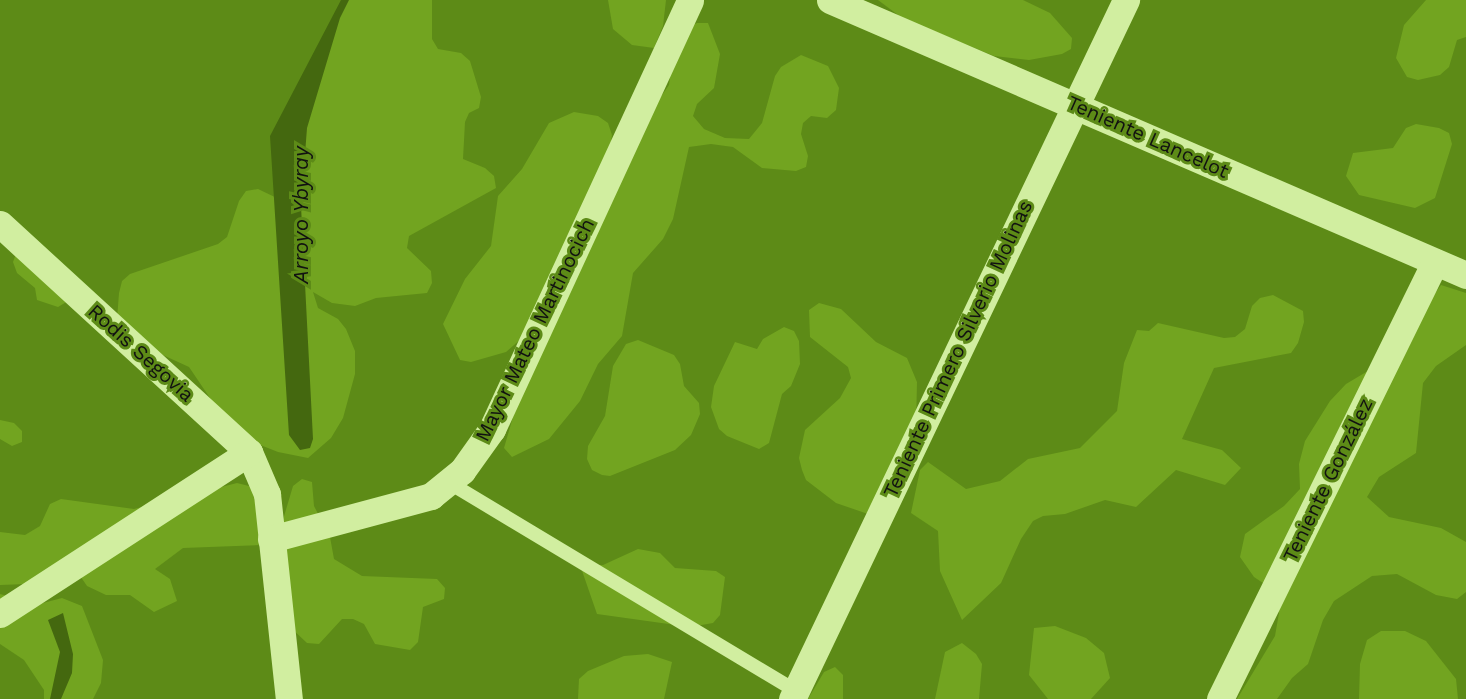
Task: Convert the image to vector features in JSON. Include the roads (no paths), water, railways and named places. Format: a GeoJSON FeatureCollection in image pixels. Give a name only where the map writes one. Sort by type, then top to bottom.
{"type":"FeatureCollection","features":[{"type":"Feature","properties":{"kind":"street","name":"Mayor Mateo Martinocich"},"geometry":{"type":"LineString","coordinates":[[271,539],[431,496],[462,471],[492,429],[690,0]]}},
{"type":"Feature","properties":{"kind":"street","name":"Teniente Lancelot"},"geometry":{"type":"LineString","coordinates":[[830,0],[1466,274]]}},
{"type":"Feature","properties":{"kind":"street","name":"Teniente Primero Silverio Molinas"},"geometry":{"type":"LineString","coordinates":[[794,695],[1074,104],[1126,0]]}},
{"type":"Feature","properties":{"kind":"street","name":"Rodis Segovia"},"geometry":{"type":"LineString","coordinates":[[0,224],[249,452],[267,494],[289,699]]}},
{"type":"Feature","properties":{"kind":"street","name":"Teniente González"},"geometry":{"type":"LineString","coordinates":[[1220,699],[1435,262]]}},
{"type":"Feature","properties":{"kind":"street"},"geometry":{"type":"LineString","coordinates":[[0,614],[249,452]]}},
{"type":"Feature","properties":{"kind":"lane"},"geometry":{"type":"LineString","coordinates":[[448,482],[794,695]]}},
{"type":"Feature","properties":{"kind":"water","name":"Arroyo Ybyray"},"geometry":{"type":"Polygon","coordinates":[[[341,0],[349,0],[340,18],[307,128],[301,206],[313,439],[310,448],[300,450],[289,435],[270,136],[341,0]]]}},
{"type":"Feature","properties":{"kind":"water"},"geometry":{"type":"Polygon","coordinates":[[[63,613],[73,654],[72,673],[61,699],[50,699],[60,652],[48,620],[63,613]]]}}]}
